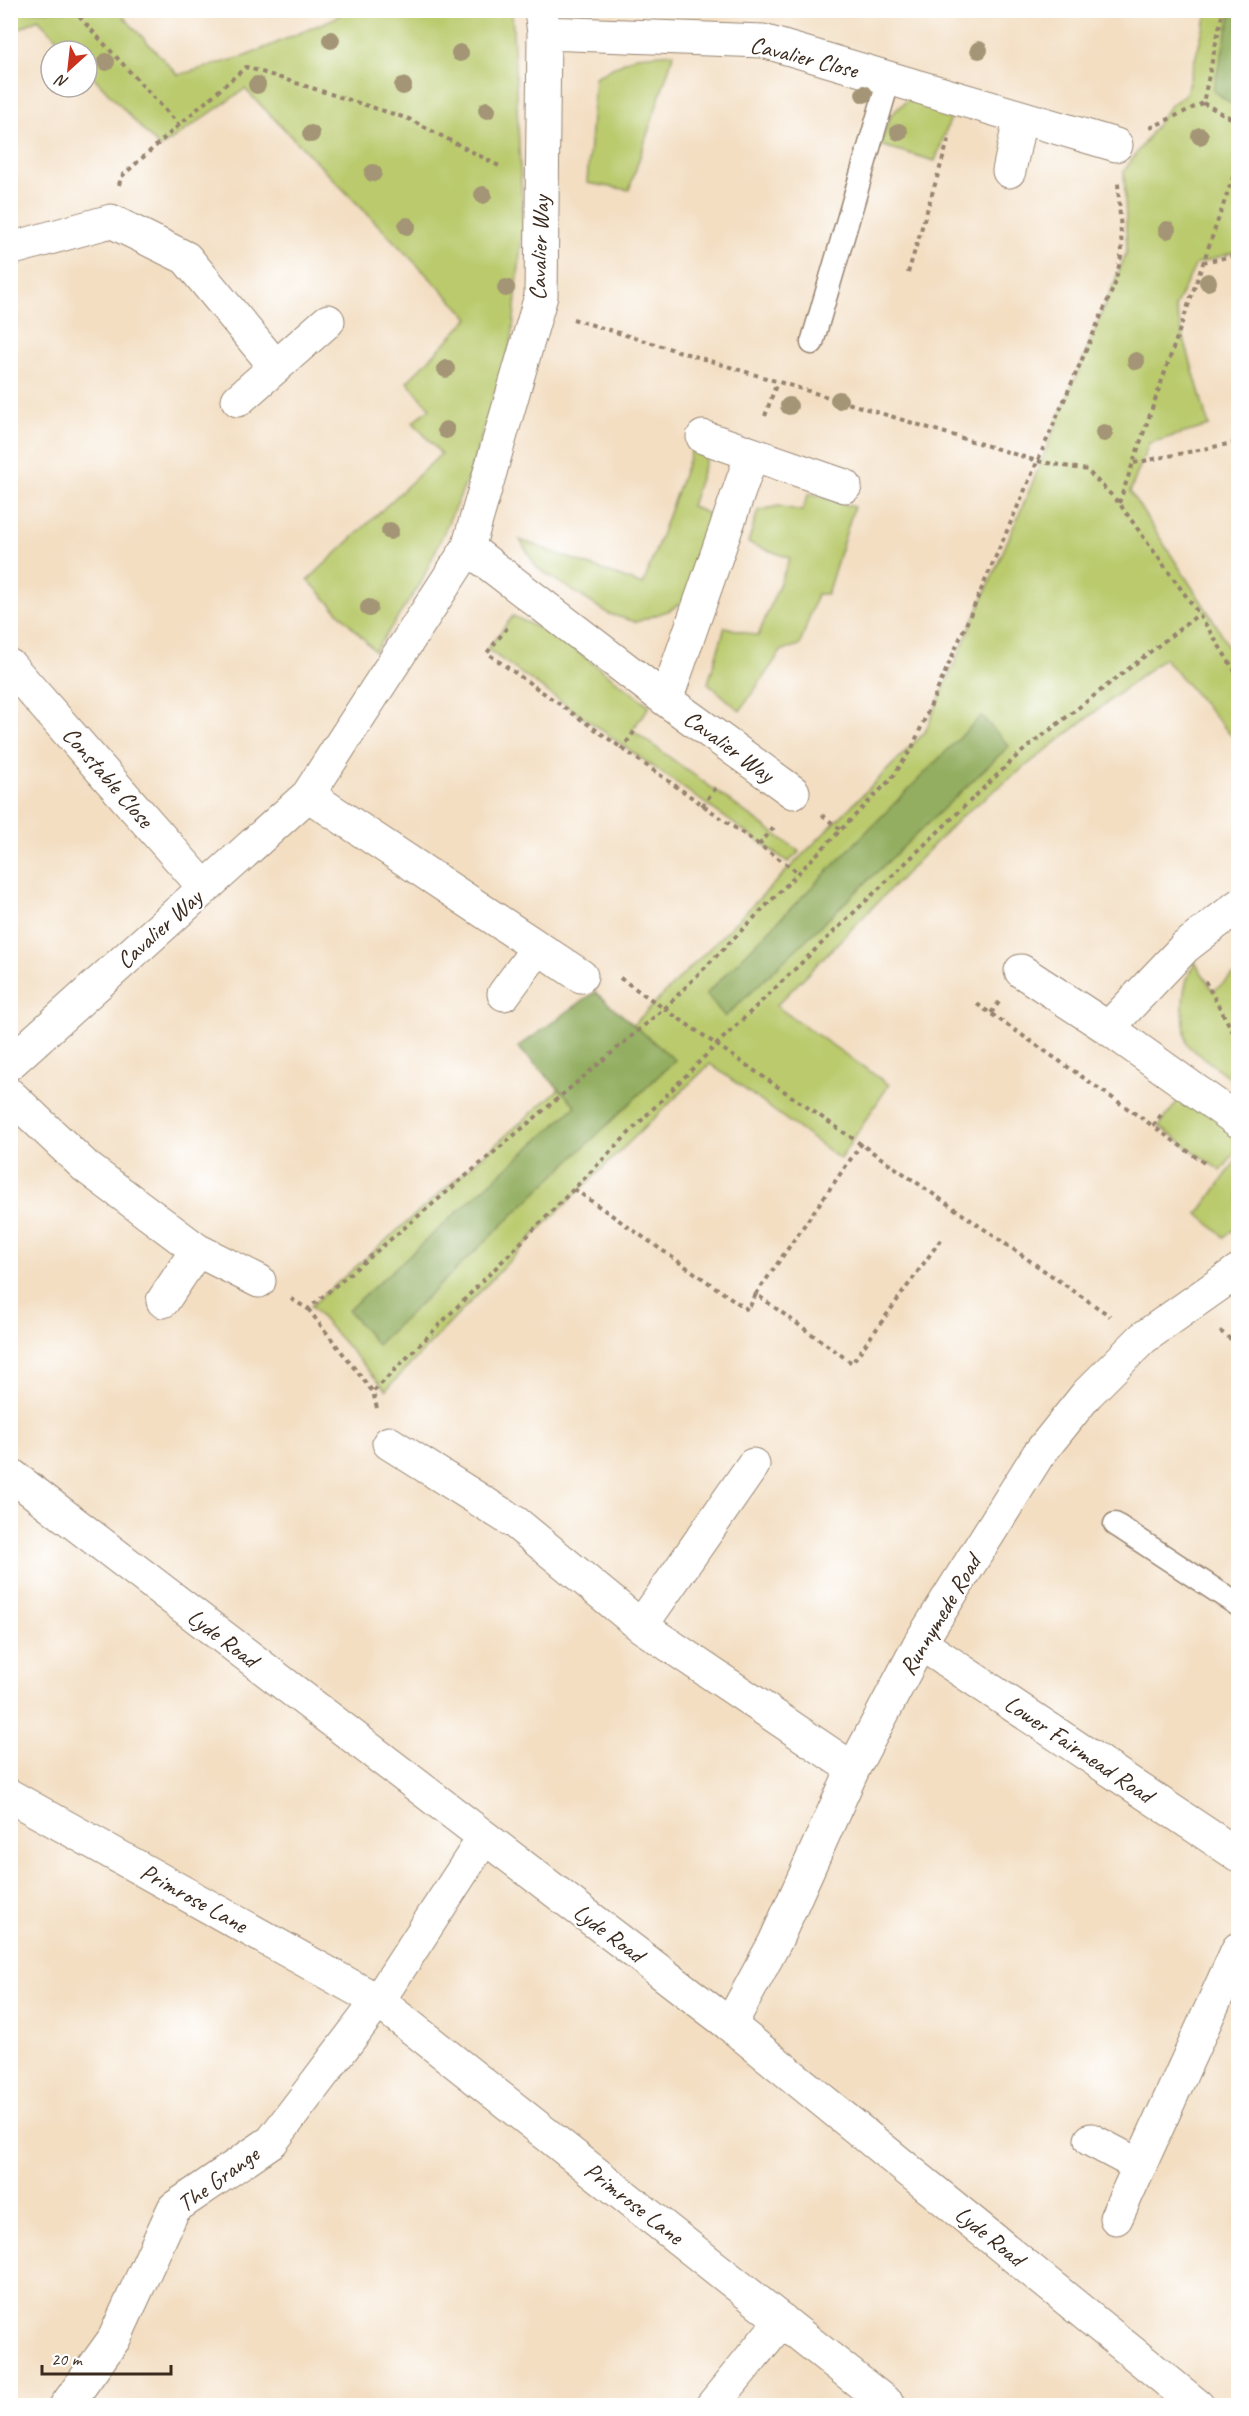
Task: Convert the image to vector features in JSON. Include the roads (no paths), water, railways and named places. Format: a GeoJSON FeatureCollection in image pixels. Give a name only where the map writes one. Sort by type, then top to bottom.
{"type":"FeatureCollection","features":[{"type":"Feature","properties":{"kind":"street","name":"Cavalier Close"},"geometry":{"type":"LineString","coordinates":[[543,22],[763,41],[1020,119],[1116,145]]}},
{"type":"Feature","properties":{"kind":"street","name":"Cavalier Way"},"geometry":{"type":"LineString","coordinates":[[10,1063],[308,795],[468,549],[541,297],[543,22]]}},
{"type":"Feature","properties":{"kind":"street"},"geometry":{"type":"LineString","coordinates":[[1009,171],[1020,119]]}},
{"type":"Feature","properties":{"kind":"street"},"geometry":{"type":"LineString","coordinates":[[10,249],[111,220],[186,258],[276,368]]}},
{"type":"Feature","properties":{"kind":"street"},"geometry":{"type":"LineString","coordinates":[[238,400],[328,321]]}},
{"type":"Feature","properties":{"kind":"street"},"geometry":{"type":"LineString","coordinates":[[703,437],[845,486]]}},
{"type":"Feature","properties":{"kind":"street","name":"Cavalier Way"},"geometry":{"type":"LineString","coordinates":[[666,700],[752,454]]}},
{"type":"Feature","properties":{"kind":"street","name":"Cavalier Way"},"geometry":{"type":"LineString","coordinates":[[468,549],[666,700],[793,792]]}},
{"type":"Feature","properties":{"kind":"street","name":"Constable Close"},"geometry":{"type":"LineString","coordinates":[[10,666],[205,888]]}},
{"type":"Feature","properties":{"kind":"street"},"geometry":{"type":"LineString","coordinates":[[308,795],[537,949],[581,976]]}},
{"type":"Feature","properties":{"kind":"street"},"geometry":{"type":"LineString","coordinates":[[1108,1029],[1185,947],[1239,906]]}},
{"type":"Feature","properties":{"kind":"street"},"geometry":{"type":"LineString","coordinates":[[504,994],[537,949]]}},
{"type":"Feature","properties":{"kind":"street"},"geometry":{"type":"LineString","coordinates":[[1021,971],[1239,1121]]}},
{"type":"Feature","properties":{"kind":"street"},"geometry":{"type":"LineString","coordinates":[[10,1095],[86,1167],[197,1250],[259,1281]]}},
{"type":"Feature","properties":{"kind":"street"},"geometry":{"type":"LineString","coordinates":[[164,1301],[197,1250]]}},
{"type":"Feature","properties":{"kind":"street","name":"Runnymede Road"},"geometry":{"type":"LineString","coordinates":[[730,2025],[775,1942],[853,1769],[920,1643],[1038,1455],[1087,1394],[1143,1338],[1239,1271]]}},
{"type":"Feature","properties":{"kind":"street"},"geometry":{"type":"LineString","coordinates":[[389,1443],[516,1523],[641,1626],[853,1769]]}},
{"type":"Feature","properties":{"kind":"street"},"geometry":{"type":"LineString","coordinates":[[641,1626],[753,1465]]}},
{"type":"Feature","properties":{"kind":"street","name":"Lyde Road"},"geometry":{"type":"LineString","coordinates":[[10,1474],[730,2025],[1198,2406]]}},
{"type":"Feature","properties":{"kind":"street","name":"Lower Fairmead Road"},"geometry":{"type":"LineString","coordinates":[[920,1643],[1239,1855]]}},
{"type":"Feature","properties":{"kind":"street","name":"Primrose Lane"},"geometry":{"type":"LineString","coordinates":[[10,1796],[378,2001],[890,2406]]}},
{"type":"Feature","properties":{"kind":"street"},"geometry":{"type":"LineString","coordinates":[[378,2001],[484,1838]]}},
{"type":"Feature","properties":{"kind":"street"},"geometry":{"type":"LineString","coordinates":[[1116,2218],[1239,1949]]}},
{"type":"Feature","properties":{"kind":"street","name":"The Grange"},"geometry":{"type":"LineString","coordinates":[[66,2406],[114,2339],[174,2208],[272,2141],[378,2001]]}},
{"type":"Feature","properties":{"kind":"street"},"geometry":{"type":"LineString","coordinates":[[1091,2140],[1140,2166]]}},
{"type":"Feature","properties":{"kind":"street"},"geometry":{"type":"LineString","coordinates":[[712,2406],[782,2320]]}},
{"type":"Feature","properties":{"kind":"lane"},"geometry":{"type":"LineString","coordinates":[[812,343],[889,79]]}},
{"type":"Feature","properties":{"kind":"lane"},"geometry":{"type":"LineString","coordinates":[[1115,1524],[1239,1605]]}}]}
